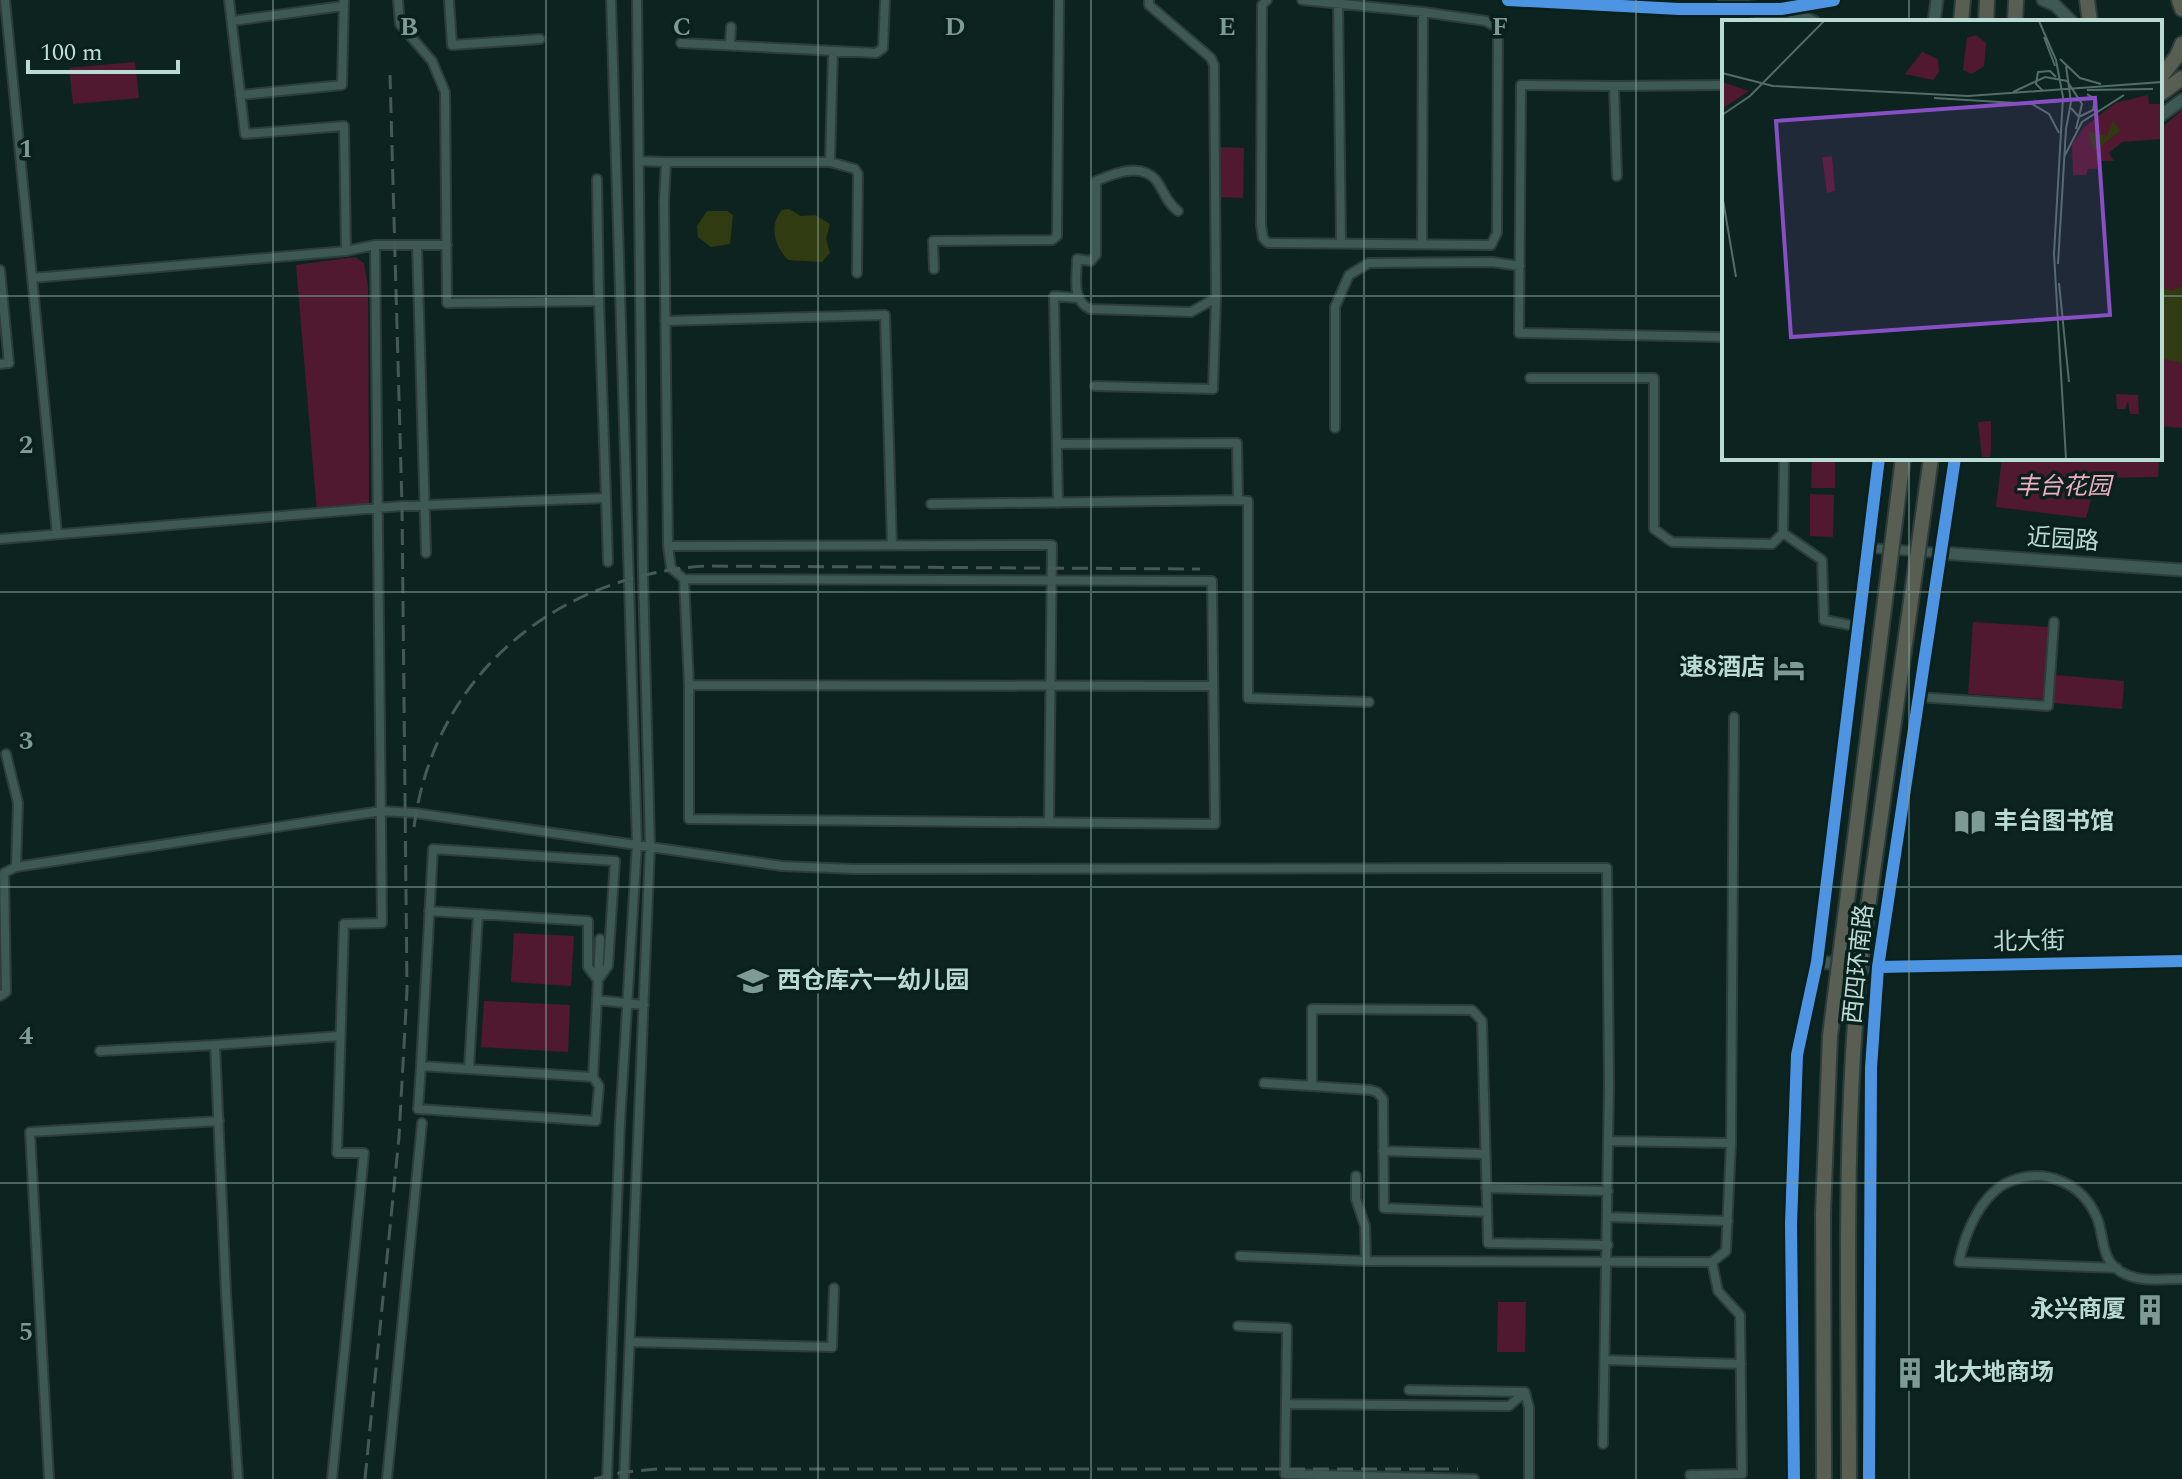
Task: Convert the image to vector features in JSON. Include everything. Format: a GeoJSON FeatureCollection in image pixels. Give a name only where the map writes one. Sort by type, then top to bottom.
{"type":"FeatureCollection","features":[{"type":"Feature","properties":{"kind":"highway"},"geometry":{"type":"LineString","coordinates":[[1724,0],[1780,16]]}},
{"type":"Feature","properties":{"kind":"highway"},"geometry":{"type":"LineString","coordinates":[[1961,20],[1963,0]]}},
{"type":"Feature","properties":{"kind":"highway"},"geometry":{"type":"LineString","coordinates":[[1986,20],[1987,0]]}},
{"type":"Feature","properties":{"kind":"highway"},"geometry":{"type":"LineString","coordinates":[[2087,0],[2090,20]]}},
{"type":"Feature","properties":{"kind":"highway"},"geometry":{"type":"LineString","coordinates":[[2179,0],[2182,9]]}},
{"type":"Feature","properties":{"kind":"highway"},"geometry":{"type":"LineString","coordinates":[[2162,75],[2180,50]]}},
{"type":"Feature","properties":{"kind":"highway"},"geometry":{"type":"LineString","coordinates":[[2162,93],[2182,78]]}},
{"type":"Feature","properties":{"kind":"highway","name":"西四环南路"},"geometry":{"type":"LineString","coordinates":[[1829,1051],[1903,460]]}},
{"type":"Feature","properties":{"kind":"highway","name":"西四环南路"},"geometry":{"type":"LineString","coordinates":[[1849,1479],[1851,1068],[1860,964],[1931,460]]}},
{"type":"Feature","properties":{"kind":"highway","name":"西四环南路"},"geometry":{"type":"LineString","coordinates":[[1825,1114],[1828,1067]]}},
{"type":"Feature","properties":{"kind":"highway","name":"西四环南路"},"geometry":{"type":"LineString","coordinates":[[1823,1244],[1824,1171]]}},
{"type":"Feature","properties":{"kind":"highway","name":"西四环南路"},"geometry":{"type":"LineString","coordinates":[[1823,1276],[1824,1323]]}},
{"type":"Feature","properties":{"kind":"highway","name":"西四环南路"},"geometry":{"type":"LineString","coordinates":[[1824,1369],[1824,1416]]}},
{"type":"Feature","properties":{"kind":"street"},"geometry":{"type":"LineString","coordinates":[[5,0],[57,534]]}},
{"type":"Feature","properties":{"kind":"street"},"geometry":{"type":"LineString","coordinates":[[229,0],[245,134],[344,126],[346,251]]}},
{"type":"Feature","properties":{"kind":"street"},"geometry":{"type":"LineString","coordinates":[[398,0],[400,24],[432,61],[445,92],[447,303],[599,301]]}},
{"type":"Feature","properties":{"kind":"street"},"geometry":{"type":"LineString","coordinates":[[449,0],[452,45],[540,39]]}},
{"type":"Feature","properties":{"kind":"street"},"geometry":{"type":"LineString","coordinates":[[607,1479],[627,1003],[637,844],[611,0]]}},
{"type":"Feature","properties":{"kind":"street"},"geometry":{"type":"LineString","coordinates":[[624,1479],[650,846],[643,573],[637,0]]}},
{"type":"Feature","properties":{"kind":"street"},"geometry":{"type":"LineString","coordinates":[[681,43],[876,53],[883,48],[885,0]]}},
{"type":"Feature","properties":{"kind":"street"},"geometry":{"type":"LineString","coordinates":[[934,269],[933,241],[1052,240],[1057,236],[1059,0]]}},
{"type":"Feature","properties":{"kind":"street"},"geometry":{"type":"LineString","coordinates":[[1095,386],[1213,389],[1216,298],[1214,65],[1211,58],[1149,5],[1149,0]]}},
{"type":"Feature","properties":{"kind":"street"},"geometry":{"type":"LineString","coordinates":[[1267,0],[1262,5],[1263,238],[1268,243],[1491,245],[1497,233],[1498,28],[1486,21],[1302,0]]}},
{"type":"Feature","properties":{"kind":"street"},"geometry":{"type":"LineString","coordinates":[[1508,0],[1599,2],[1803,20]]}},
{"type":"Feature","properties":{"kind":"street"},"geometry":{"type":"LineString","coordinates":[[1780,16],[1834,0]]}},
{"type":"Feature","properties":{"kind":"street"},"geometry":{"type":"LineString","coordinates":[[1934,20],[1937,0]]}},
{"type":"Feature","properties":{"kind":"street"},"geometry":{"type":"LineString","coordinates":[[2043,0],[2055,5],[2070,20]]}},
{"type":"Feature","properties":{"kind":"street"},"geometry":{"type":"LineString","coordinates":[[1338,2],[1341,242]]}},
{"type":"Feature","properties":{"kind":"street"},"geometry":{"type":"LineString","coordinates":[[232,21],[344,3],[342,85],[240,95]]}},
{"type":"Feature","properties":{"kind":"street"},"geometry":{"type":"LineString","coordinates":[[1422,243],[1423,12]]}},
{"type":"Feature","properties":{"kind":"street"},"geometry":{"type":"LineString","coordinates":[[730,45],[731,27]]}},
{"type":"Feature","properties":{"kind":"street"},"geometry":{"type":"LineString","coordinates":[[830,162],[833,51]]}},
{"type":"Feature","properties":{"kind":"street"},"geometry":{"type":"LineString","coordinates":[[1722,85],[1521,85],[1519,333],[1722,337]]}},
{"type":"Feature","properties":{"kind":"street"},"geometry":{"type":"LineString","coordinates":[[1614,86],[1617,176]]}},
{"type":"Feature","properties":{"kind":"street"},"geometry":{"type":"LineString","coordinates":[[2162,115],[2182,100]]}},
{"type":"Feature","properties":{"kind":"street"},"geometry":{"type":"LineString","coordinates":[[639,161],[830,162],[855,169],[858,174],[857,273]]}},
{"type":"Feature","properties":{"kind":"street"},"geometry":{"type":"LineString","coordinates":[[666,162],[665,321],[668,546],[671,568],[684,579],[1212,581],[1215,824],[689,819],[689,685],[684,579]]}},
{"type":"Feature","properties":{"kind":"street"},"geometry":{"type":"LineString","coordinates":[[1178,211],[1169,203],[1156,180],[1145,172],[1116,173],[1096,181],[1096,255],[1091,261],[1077,259],[1077,298],[1090,309],[1191,312],[1216,298]]}},
{"type":"Feature","properties":{"kind":"street"},"geometry":{"type":"LineString","coordinates":[[597,179],[608,562]]}},
{"type":"Feature","properties":{"kind":"street"},"geometry":{"type":"LineString","coordinates":[[32,278],[346,251],[375,245],[447,245]]}},
{"type":"Feature","properties":{"kind":"street"},"geometry":{"type":"LineString","coordinates":[[332,1479],[364,1153],[337,1153],[344,924],[382,923],[375,245]]}},
{"type":"Feature","properties":{"kind":"street"},"geometry":{"type":"LineString","coordinates":[[417,245],[426,553]]}},
{"type":"Feature","properties":{"kind":"street"},"geometry":{"type":"LineString","coordinates":[[1335,428],[1335,307],[1349,275],[1369,263],[1492,262],[1520,266]]}},
{"type":"Feature","properties":{"kind":"street"},"geometry":{"type":"LineString","coordinates":[[0,270],[9,363],[0,364]]}},
{"type":"Feature","properties":{"kind":"street"},"geometry":{"type":"LineString","coordinates":[[1058,503],[1054,296],[1077,298]]}},
{"type":"Feature","properties":{"kind":"street"},"geometry":{"type":"LineString","coordinates":[[665,321],[885,315],[892,545]]}},
{"type":"Feature","properties":{"kind":"street"},"geometry":{"type":"LineString","coordinates":[[1530,378],[1654,378],[1654,529],[1672,542],[1772,544],[1783,533],[1784,460]]}},
{"type":"Feature","properties":{"kind":"street"},"geometry":{"type":"LineString","coordinates":[[1057,444],[1237,443],[1238,500]]}},
{"type":"Feature","properties":{"kind":"street","name":"西四环南路"},"geometry":{"type":"LineString","coordinates":[[1794,1479],[1791,1224],[1797,1055],[1817,962],[1879,460]]}},
{"type":"Feature","properties":{"kind":"street","name":"西四环南路"},"geometry":{"type":"LineString","coordinates":[[1828,1067],[1837,964],[1903,460]]}},
{"type":"Feature","properties":{"kind":"street","name":"西四环南路"},"geometry":{"type":"LineString","coordinates":[[1851,1068],[1931,460]]}},
{"type":"Feature","properties":{"kind":"street","name":"西四环南路"},"geometry":{"type":"LineString","coordinates":[[1869,1479],[1871,1068],[1878,967],[1955,460]]}},
{"type":"Feature","properties":{"kind":"street"},"geometry":{"type":"LineString","coordinates":[[0,539],[379,508],[606,498]]}},
{"type":"Feature","properties":{"kind":"street"},"geometry":{"type":"LineString","coordinates":[[931,504],[1248,501],[1248,698],[1369,702]]}},
{"type":"Feature","properties":{"kind":"street"},"geometry":{"type":"LineString","coordinates":[[1783,533],[1822,560],[1824,620],[1860,627]]}},
{"type":"Feature","properties":{"kind":"street"},"geometry":{"type":"LineString","coordinates":[[668,546],[1052,545],[1049,822]]}},
{"type":"Feature","properties":{"kind":"street"},"geometry":{"type":"LineString","coordinates":[[1870,548],[1941,553]]}},
{"type":"Feature","properties":{"kind":"street","name":"近园路"},"geometry":{"type":"LineString","coordinates":[[1941,553],[2182,570]]}},
{"type":"Feature","properties":{"kind":"street"},"geometry":{"type":"LineString","coordinates":[[1918,697],[2048,706],[2054,622]]}},
{"type":"Feature","properties":{"kind":"street"},"geometry":{"type":"LineString","coordinates":[[689,685],[1213,686]]}},
{"type":"Feature","properties":{"kind":"street"},"geometry":{"type":"LineString","coordinates":[[1240,1256],[1366,1261],[1712,1262],[1726,1251],[1731,1143],[1734,717]]}},
{"type":"Feature","properties":{"kind":"street"},"geometry":{"type":"LineString","coordinates":[[6,754],[18,803],[16,867]]}},
{"type":"Feature","properties":{"kind":"street"},"geometry":{"type":"LineString","coordinates":[[0,996],[6,992],[4,873],[16,867],[381,811],[415,813],[782,866],[854,869],[1607,868],[1609,1141],[1603,1444]]}},
{"type":"Feature","properties":{"kind":"street"},"geometry":{"type":"LineString","coordinates":[[598,980],[608,966],[615,861],[433,849],[418,1109],[596,1121],[599,1086],[593,1077],[600,939]]}},
{"type":"Feature","properties":{"kind":"street"},"geometry":{"type":"LineString","coordinates":[[429,911],[588,921],[588,967],[598,980]]}},
{"type":"Feature","properties":{"kind":"street"},"geometry":{"type":"LineString","coordinates":[[469,1068],[478,914]]}},
{"type":"Feature","properties":{"kind":"street","name":"北大街"},"geometry":{"type":"LineString","coordinates":[[1817,962],[1878,967],[2182,961]]}},
{"type":"Feature","properties":{"kind":"street"},"geometry":{"type":"LineString","coordinates":[[597,1000],[644,1005]]}},
{"type":"Feature","properties":{"kind":"street"},"geometry":{"type":"LineString","coordinates":[[1312,1086],[1312,1009],[1472,1010],[1482,1021],[1488,1243],[1608,1245]]}},
{"type":"Feature","properties":{"kind":"street"},"geometry":{"type":"LineString","coordinates":[[100,1051],[340,1036]]}},
{"type":"Feature","properties":{"kind":"street"},"geometry":{"type":"LineString","coordinates":[[215,1045],[238,1479]]}},
{"type":"Feature","properties":{"kind":"street"},"geometry":{"type":"LineString","coordinates":[[421,1066],[593,1077]]}},
{"type":"Feature","properties":{"kind":"street"},"geometry":{"type":"LineString","coordinates":[[1264,1083],[1377,1092],[1383,1099],[1384,1208],[1487,1212]]}},
{"type":"Feature","properties":{"kind":"street","name":"西四环南路"},"geometry":{"type":"LineString","coordinates":[[1824,1171],[1825,1114]]}},
{"type":"Feature","properties":{"kind":"street"},"geometry":{"type":"LineString","coordinates":[[49,1479],[30,1132],[219,1121]]}},
{"type":"Feature","properties":{"kind":"street"},"geometry":{"type":"LineString","coordinates":[[387,1479],[422,1123]]}},
{"type":"Feature","properties":{"kind":"street"},"geometry":{"type":"LineString","coordinates":[[1609,1141],[1731,1143]]}},
{"type":"Feature","properties":{"kind":"street"},"geometry":{"type":"LineString","coordinates":[[1383,1151],[1485,1154]]}},
{"type":"Feature","properties":{"kind":"street"},"geometry":{"type":"LineString","coordinates":[[2117,1268],[1959,1262],[1970,1226],[1988,1198],[2006,1183],[2030,1174],[2055,1177],[2074,1187],[2085,1198],[2098,1221],[2104,1254],[2117,1268],[2139,1279],[2182,1279]]}},
{"type":"Feature","properties":{"kind":"street"},"geometry":{"type":"LineString","coordinates":[[1356,1176],[1356,1199],[1365,1226],[1366,1261]]}},
{"type":"Feature","properties":{"kind":"street"},"geometry":{"type":"LineString","coordinates":[[1486,1188],[1608,1191]]}},
{"type":"Feature","properties":{"kind":"street"},"geometry":{"type":"LineString","coordinates":[[1608,1217],[1728,1221]]}},
{"type":"Feature","properties":{"kind":"street","name":"西四环南路"},"geometry":{"type":"LineString","coordinates":[[1823,1244],[1823,1276]]}},
{"type":"Feature","properties":{"kind":"street"},"geometry":{"type":"LineString","coordinates":[[1690,1475],[1742,1474],[1740,1315],[1718,1291],[1712,1262]]}},
{"type":"Feature","properties":{"kind":"street"},"geometry":{"type":"LineString","coordinates":[[630,1342],[832,1347],[834,1288]]}},
{"type":"Feature","properties":{"kind":"street","name":"西四环南路"},"geometry":{"type":"LineString","coordinates":[[1824,1323],[1824,1369]]}},
{"type":"Feature","properties":{"kind":"street"},"geometry":{"type":"LineString","coordinates":[[1238,1326],[1287,1328],[1285,1474],[1474,1479]]}},
{"type":"Feature","properties":{"kind":"street"},"geometry":{"type":"LineString","coordinates":[[1605,1360],[1741,1364]]}},
{"type":"Feature","properties":{"kind":"street"},"geometry":{"type":"LineString","coordinates":[[1409,1390],[1525,1392]]}},
{"type":"Feature","properties":{"kind":"street"},"geometry":{"type":"LineString","coordinates":[[1287,1404],[1509,1406],[1525,1392]]}},
{"type":"Feature","properties":{"kind":"street"},"geometry":{"type":"LineString","coordinates":[[1525,1392],[1529,1408],[1529,1479]]}},
{"type":"Feature","properties":{"kind":"street","name":"西四环南路"},"geometry":{"type":"LineString","coordinates":[[1824,1416],[1824,1479]]}},
{"type":"Feature","properties":{"kind":"green space"},"geometry":{"type":"Polygon","coordinates":[[[135,62],[139,98],[73,104],[69,68],[135,62]]]}},
{"type":"Feature","properties":{"kind":"green space","name":"丰台花园"},"geometry":{"type":"Polygon","coordinates":[[[2182,110],[2182,428],[2162,426],[2162,127],[2182,110]]]}},
{"type":"Feature","properties":{"kind":"green space"},"geometry":{"type":"Polygon","coordinates":[[[1217,147],[1244,148],[1243,198],[1216,197],[1217,147]]]}},
{"type":"Feature","properties":{"kind":"green space"},"geometry":{"type":"Polygon","coordinates":[[[355,257],[364,263],[368,286],[369,507],[317,513],[296,265],[355,257]]]}},
{"type":"Feature","properties":{"kind":"green space"},"geometry":{"type":"Polygon","coordinates":[[[1812,460],[1835,460],[1835,488],[1811,488],[1812,460]]]}},
{"type":"Feature","properties":{"kind":"green space","name":"丰台花园"},"geometry":{"type":"Polygon","coordinates":[[[2002,460],[2159,460],[2158,477],[2097,478],[2086,518],[1996,507],[2002,460]]]}},
{"type":"Feature","properties":{"kind":"green space"},"geometry":{"type":"Polygon","coordinates":[[[1810,494],[1834,495],[1833,537],[1810,536],[1810,494]]]}},
{"type":"Feature","properties":{"kind":"green space"},"geometry":{"type":"Polygon","coordinates":[[[1973,622],[2048,627],[2043,699],[1968,694],[1973,622]]]}},
{"type":"Feature","properties":{"kind":"green space"},"geometry":{"type":"Polygon","coordinates":[[[2055,675],[2124,681],[2122,709],[2053,703],[2055,675]]]}},
{"type":"Feature","properties":{"kind":"green space"},"geometry":{"type":"Polygon","coordinates":[[[514,933],[574,936],[571,986],[511,982],[514,933]]]}},
{"type":"Feature","properties":{"kind":"green space"},"geometry":{"type":"Polygon","coordinates":[[[484,1001],[570,1005],[568,1052],[481,1047],[484,1001]]]}},
{"type":"Feature","properties":{"kind":"green space"},"geometry":{"type":"Polygon","coordinates":[[[1498,1302],[1526,1302],[1525,1352],[1497,1352],[1498,1302]]]}},
{"type":"Feature","properties":{"kind":"shaded area"},"geometry":{"type":"Polygon","coordinates":[[[789,209],[801,216],[815,215],[830,224],[826,239],[830,253],[822,262],[788,260],[780,249],[775,236],[775,223],[782,210],[789,209]]]}},
{"type":"Feature","properties":{"kind":"shaded area"},"geometry":{"type":"Polygon","coordinates":[[[707,211],[727,211],[733,215],[730,244],[711,247],[698,237],[697,226],[707,211]]]}},
{"type":"Feature","properties":{"kind":"shaded area"},"geometry":{"type":"Polygon","coordinates":[[[2162,287],[2171,291],[2182,287],[2182,363],[2162,358],[2162,287]]]}},
{"type":"Feature","properties":{"kind":"railway"},"geometry":{"type":"LineString","coordinates":[[365,1479],[399,1137],[407,990],[402,506],[390,75]]}},
{"type":"Feature","properties":{"kind":"railway"},"geometry":{"type":"LineString","coordinates":[[414,827],[426,773],[447,723],[476,680],[511,643],[553,612],[600,589],[651,574],[706,566],[1200,569]]}},
{"type":"Feature","properties":{"kind":"railway"},"geometry":{"type":"LineString","coordinates":[[594,1479],[657,1469],[1458,1469]]}},
{"type":"Feature","properties":{"kind":"cycle path"},"geometry":{"type":"LineString","coordinates":[[1508,0],[1679,9],[1781,9],[1834,0]]}},
{"type":"Feature","properties":{"kind":"cycle path"},"geometry":{"type":"LineString","coordinates":[[1794,1479],[1791,1224],[1797,1055],[1817,962],[1879,460]]}},
{"type":"Feature","properties":{"kind":"cycle path"},"geometry":{"type":"LineString","coordinates":[[1869,1479],[1871,1068],[1878,967],[1955,460]]}},
{"type":"Feature","properties":{"kind":"cycle path"},"geometry":{"type":"LineString","coordinates":[[1878,967],[2182,961]]}},
{"type":"Feature","properties":{"kind":"place","name":"速8酒店"},"geometry":{"type":"Point","coordinates":[1789,668]}},
{"type":"Feature","properties":{"kind":"place","name":"丰台图书馆"},"geometry":{"type":"Point","coordinates":[1970,822]}},
{"type":"Feature","properties":{"kind":"place","name":"西仓库六一幼儿园"},"geometry":{"type":"Point","coordinates":[753,981]}},
{"type":"Feature","properties":{"kind":"place","name":"永兴商厦"},"geometry":{"type":"Point","coordinates":[2150,1310]}},
{"type":"Feature","properties":{"kind":"place","name":"北大地商场"},"geometry":{"type":"Point","coordinates":[1910,1373]}}]}
